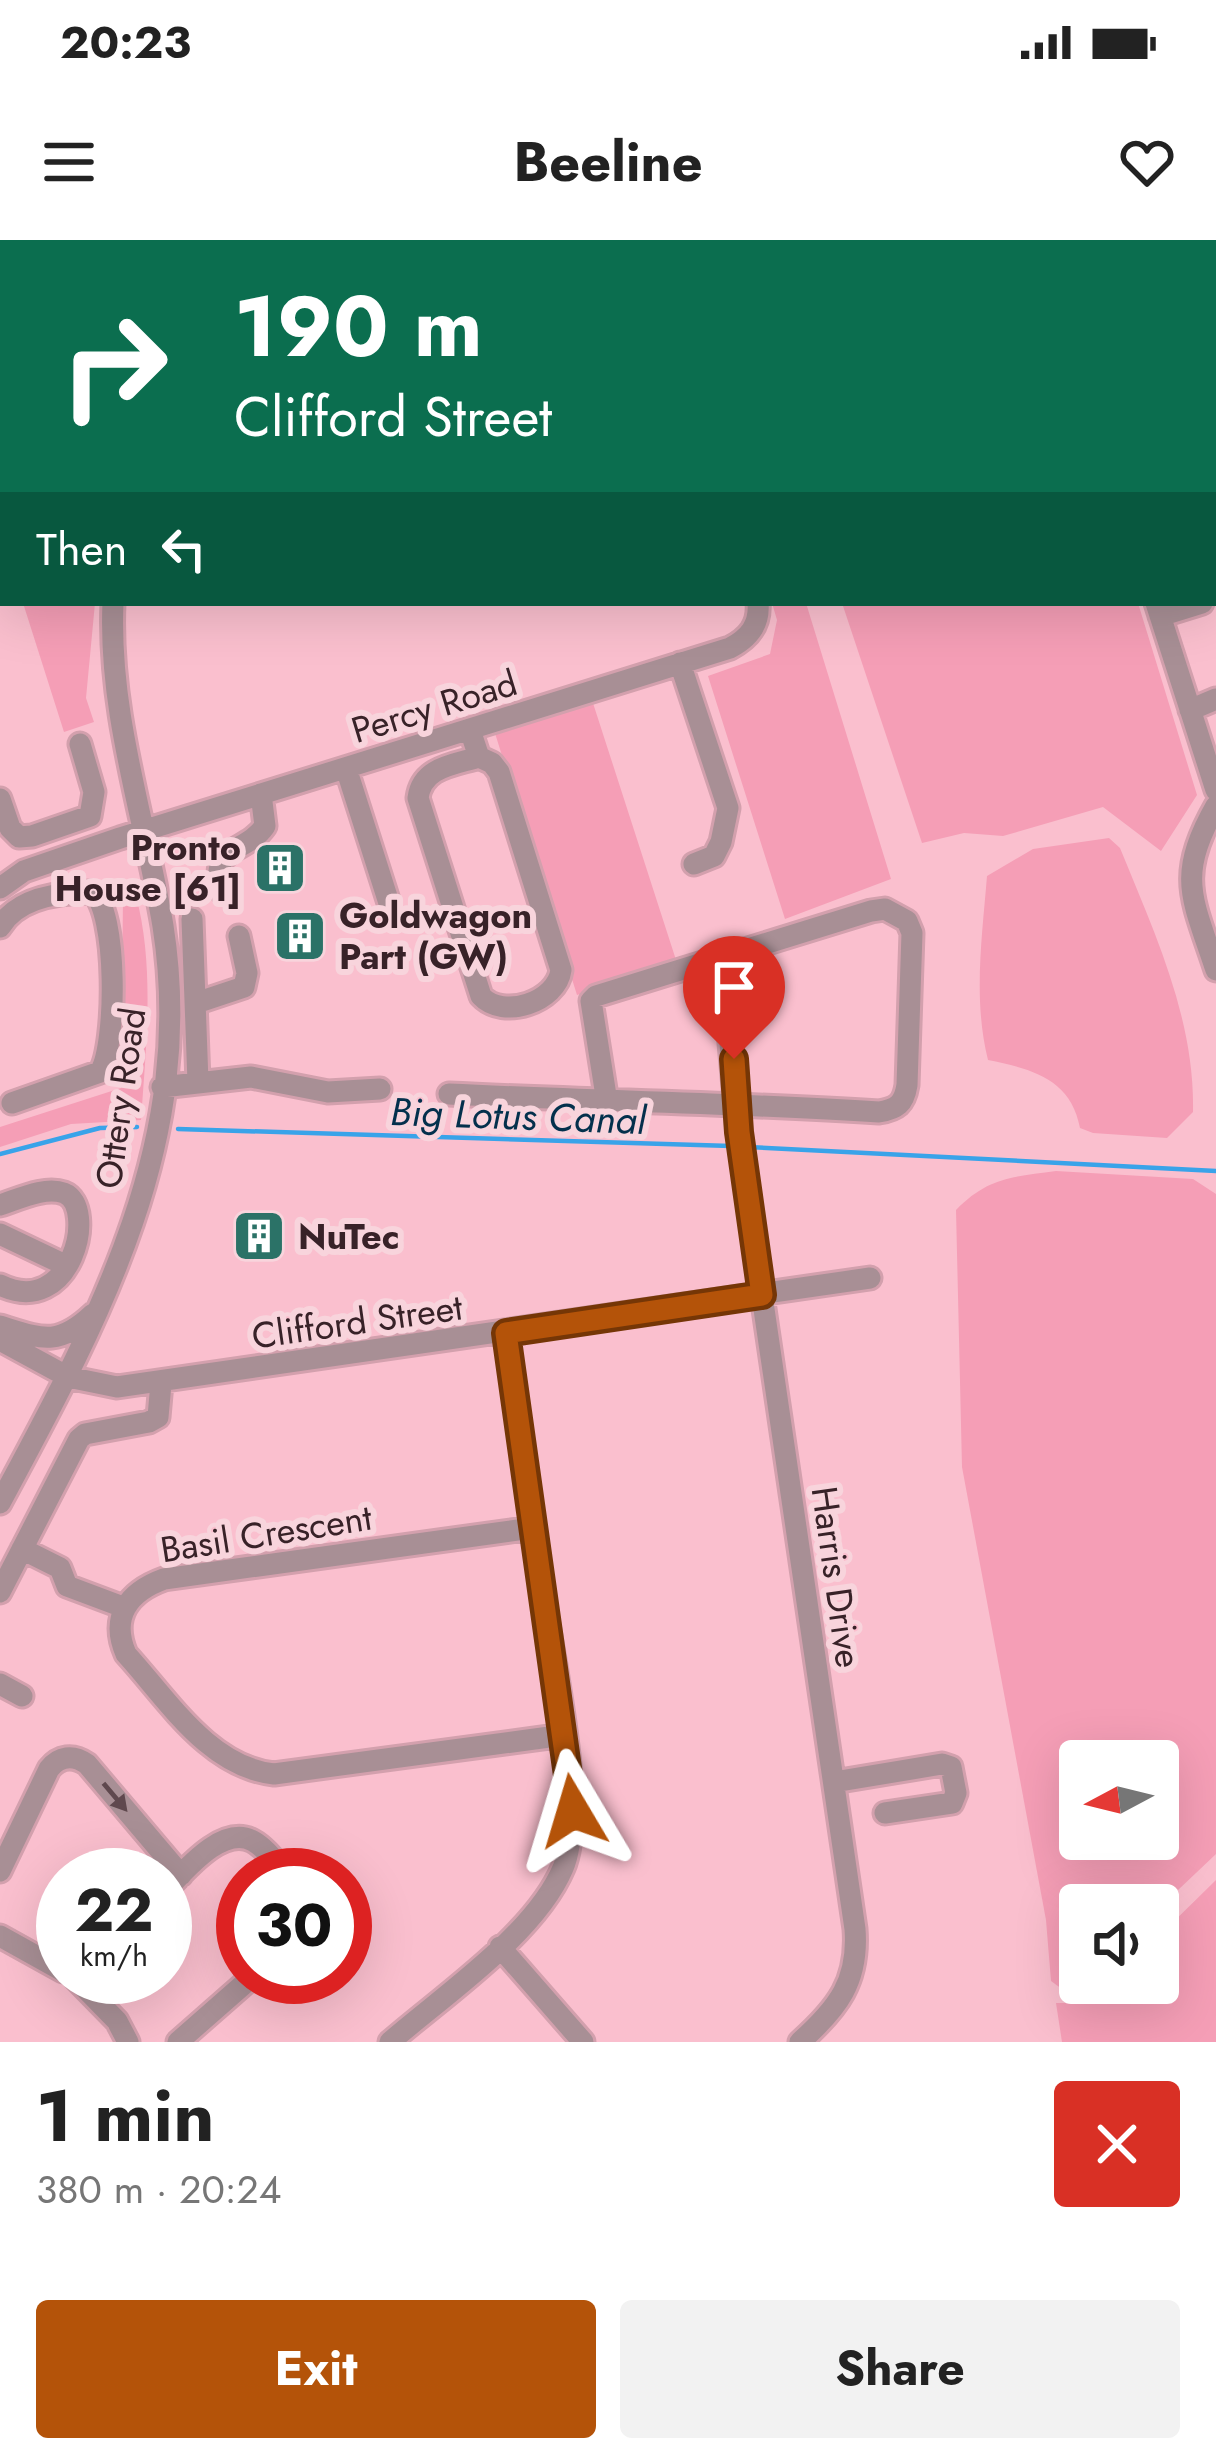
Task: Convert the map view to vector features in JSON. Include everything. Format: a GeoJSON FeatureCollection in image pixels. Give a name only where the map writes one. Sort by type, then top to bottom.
{"type":"FeatureCollection","features":[{"type":"Feature","properties":{"kind":"street","name":"Ottery Road"},"geometry":{"type":"LineString","coordinates":[[0,1503],[102,1306],[135,1225],[160,1111],[166,968],[163,929],[114,677],[113,606]]}},
{"type":"Feature","properties":{"kind":"street","name":"Percy Road"},"geometry":{"type":"LineString","coordinates":[[0,888],[41,864],[743,641],[758,621],[758,606]]}},
{"type":"Feature","properties":{"kind":"street"},"geometry":{"type":"LineString","coordinates":[[1158,610],[1216,790]]}},
{"type":"Feature","properties":{"kind":"street"},"geometry":{"type":"LineString","coordinates":[[680,663],[728,808],[722,842],[714,856],[694,864]]}},
{"type":"Feature","properties":{"kind":"street"},"geometry":{"type":"LineString","coordinates":[[1190,710],[1216,699]]}},
{"type":"Feature","properties":{"kind":"street"},"geometry":{"type":"LineString","coordinates":[[470,730],[479,757],[499,772],[561,970],[556,988],[548,995],[508,1008],[489,1005],[481,996],[418,798],[429,773],[479,757]]}},
{"type":"Feature","properties":{"kind":"street"},"geometry":{"type":"LineString","coordinates":[[0,799],[14,834],[32,836],[90,816],[94,792],[80,744]]}},
{"type":"Feature","properties":{"kind":"street"},"geometry":{"type":"LineString","coordinates":[[346,768],[388,903]]}},
{"type":"Feature","properties":{"kind":"street"},"geometry":{"type":"LineString","coordinates":[[222,892],[218,868],[223,857],[265,826],[262,794]]}},
{"type":"Feature","properties":{"kind":"street"},"geometry":{"type":"LineString","coordinates":[[1216,806],[1198,839],[1190,879],[1216,970]]}},
{"type":"Feature","properties":{"kind":"street"},"geometry":{"type":"LineString","coordinates":[[32,836],[41,864]]}},
{"type":"Feature","properties":{"kind":"street"},"geometry":{"type":"LineString","coordinates":[[0,927],[7,916],[52,892],[92,892],[102,901],[111,970],[107,1057],[100,1072],[12,1103]]}},
{"type":"Feature","properties":{"kind":"street"},"geometry":{"type":"LineString","coordinates":[[449,1094],[607,1102],[736,1102],[878,1112],[899,1106],[907,1085],[912,933],[908,921],[897,913],[871,911],[596,996],[591,1001],[607,1102]]}},
{"type":"Feature","properties":{"kind":"street"},"geometry":{"type":"LineString","coordinates":[[192,919],[198,1082]]}},
{"type":"Feature","properties":{"kind":"street"},"geometry":{"type":"LineString","coordinates":[[196,1003],[244,987],[247,973],[239,936]]}},
{"type":"Feature","properties":{"kind":"street","name":"Harris Drive"},"geometry":{"type":"LineString","coordinates":[[710,962],[729,1032],[740,1143],[856,1954],[853,1976],[837,2006],[800,2042]]}},
{"type":"Feature","properties":{"kind":"street"},"geometry":{"type":"LineString","coordinates":[[162,1087],[250,1077],[328,1092],[380,1089]]}},
{"type":"Feature","properties":{"kind":"street"},"geometry":{"type":"LineString","coordinates":[[0,1205],[44,1192],[62,1192],[72,1198],[80,1216],[79,1237],[58,1280],[39,1292],[13,1292],[0,1285]]}},
{"type":"Feature","properties":{"kind":"street"},"geometry":{"type":"LineString","coordinates":[[0,1234],[65,1265]]}},
{"type":"Feature","properties":{"kind":"street","name":"Clifford Street"},"geometry":{"type":"LineString","coordinates":[[0,1340],[68,1377],[116,1387],[870,1278]]}},
{"type":"Feature","properties":{"kind":"street"},"geometry":{"type":"LineString","coordinates":[[0,1326],[39,1339],[59,1337],[73,1332],[102,1306]]}},
{"type":"Feature","properties":{"kind":"street"},"geometry":{"type":"LineString","coordinates":[[390,2042],[500,1947],[552,1888],[572,1843],[573,1811],[506,1333]]}},
{"type":"Feature","properties":{"kind":"street"},"geometry":{"type":"LineString","coordinates":[[0,1592],[79,1439],[158,1417],[160,1383]]}},
{"type":"Feature","properties":{"kind":"street","name":"Basil Crescent"},"geometry":{"type":"LineString","coordinates":[[123,1607],[147,1585],[164,1579],[532,1528]]}},
{"type":"Feature","properties":{"kind":"street"},"geometry":{"type":"LineString","coordinates":[[22,1549],[60,1568],[67,1586],[123,1607],[119,1638],[126,1654],[211,1748],[254,1772],[274,1774],[563,1735]]}},
{"type":"Feature","properties":{"kind":"street"},"geometry":{"type":"LineString","coordinates":[[0,1684],[22,1696]]}},
{"type":"Feature","properties":{"kind":"street"},"geometry":{"type":"LineString","coordinates":[[0,1871],[49,1769],[57,1760],[70,1757],[87,1764],[148,1848]]}},
{"type":"Feature","properties":{"kind":"street"},"geometry":{"type":"LineString","coordinates":[[833,1782],[942,1764],[951,1767],[956,1793],[952,1803],[885,1813]]}},
{"type":"Feature","properties":{"kind":"street"},"geometry":{"type":"LineString","coordinates":[[192,1867],[221,1842],[236,1837],[262,1848]]}},
{"type":"Feature","properties":{"kind":"street"},"geometry":{"type":"LineString","coordinates":[[0,1936],[36,1955]]}},
{"type":"Feature","properties":{"kind":"street"},"geometry":{"type":"LineString","coordinates":[[500,1947],[583,2042]]}},
{"type":"Feature","properties":{"kind":"street"},"geometry":{"type":"LineString","coordinates":[[102,2004],[128,2042]]}},
{"type":"Feature","properties":{"kind":"street"},"geometry":{"type":"LineString","coordinates":[[178,2042],[221,2004]]}},
{"type":"Feature","properties":{"kind":"shaded area"},"geometry":{"type":"Polygon","coordinates":[[[24,606],[95,606],[86,698],[94,722],[64,732],[24,606]]]}},
{"type":"Feature","properties":{"kind":"shaded area"},"geometry":{"type":"Polygon","coordinates":[[[773,606],[807,606],[891,879],[785,919],[708,676],[770,654],[777,620],[773,606]]]}},
{"type":"Feature","properties":{"kind":"shaded area"},"geometry":{"type":"Polygon","coordinates":[[[843,606],[1139,606],[1197,795],[1161,851],[1103,807],[1003,836],[964,833],[922,843],[843,606]]]}},
{"type":"Feature","properties":{"kind":"shaded area"},"geometry":{"type":"Polygon","coordinates":[[[592,700],[677,963],[577,995],[494,730],[592,700]]]}},
{"type":"Feature","properties":{"kind":"shaded area"},"geometry":{"type":"Polygon","coordinates":[[[1109,838],[1120,848],[1159,945],[1187,1044],[1193,1112],[1167,1138],[1080,1128],[1059,1087],[1034,1073],[988,1060],[983,1037],[980,969],[987,876],[1033,849],[1109,838]]]}},
{"type":"Feature","properties":{"kind":"shaded area"},"geometry":{"type":"Polygon","coordinates":[[[136,896],[147,979],[141,1120],[71,1124],[0,1147],[0,1127],[121,1088],[123,897],[136,896]]]}},
{"type":"Feature","properties":{"kind":"shaded area"},"geometry":{"type":"Polygon","coordinates":[[[1056,1171],[1193,1179],[1216,1194],[1216,1854],[1179,1889],[1179,1884],[1059,1884],[1059,1987],[1051,1981],[1046,1920],[962,1467],[956,1210],[979,1191],[1014,1177],[1056,1171]]]}},
{"type":"Feature","properties":{"kind":"shaded area"},"geometry":{"type":"Polygon","coordinates":[[[1216,1880],[1216,2042],[1062,2042],[1056,2003],[1179,2004],[1179,1916],[1216,1880]]]}},
{"type":"Feature","properties":{"kind":"waterway","name":"Big Lotus Canal"},"geometry":{"type":"LineString","coordinates":[[0,1154],[100,1128],[137,1127]]}},
{"type":"Feature","properties":{"kind":"waterway","name":"Big Lotus Canal"},"geometry":{"type":"LineString","coordinates":[[178,1129],[731,1146]]}},
{"type":"Feature","properties":{"kind":"waterway","name":"Big Lotus Canal"},"geometry":{"type":"LineString","coordinates":[[748,1147],[1216,1171]]}},
{"type":"Feature","properties":{"kind":"place","name":"Pronto House [61]"},"geometry":{"type":"Point","coordinates":[280,868]}},
{"type":"Feature","properties":{"kind":"place","name":"Goldwagon Part (GW)"},"geometry":{"type":"Point","coordinates":[300,936]}},
{"type":"Feature","properties":{"kind":"place","name":"NuTec"},"geometry":{"type":"Point","coordinates":[259,1236]}},
{"type":"Feature","properties":{"kind":"route"},"geometry":{"type":"LineString","coordinates":[[573,1811],[506,1333],[762,1295],[739,1132],[734,1059]]}}]}
